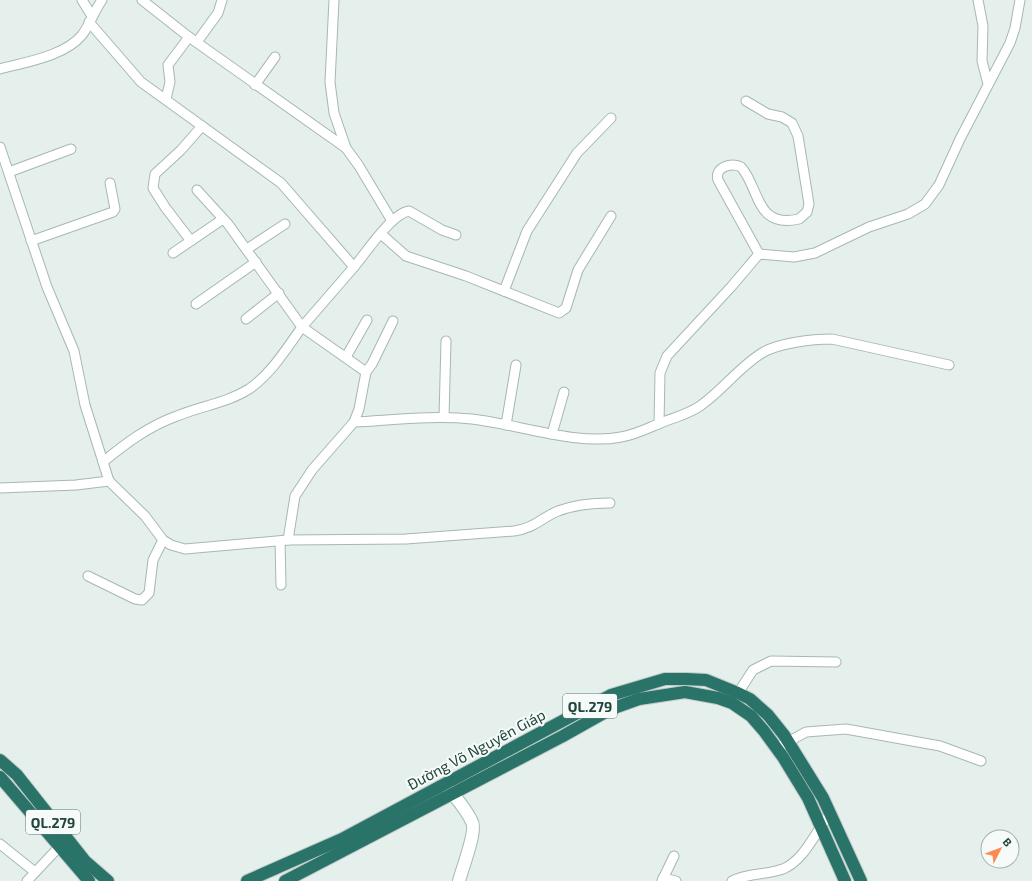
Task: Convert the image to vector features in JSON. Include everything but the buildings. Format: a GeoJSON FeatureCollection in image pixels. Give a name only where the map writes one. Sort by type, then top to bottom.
{"type":"FeatureCollection","features":[{"type":"Feature","properties":{"kind":"highway","name":"Đường Võ Nguyên Giáp"},"geometry":{"type":"LineString","coordinates":[[286,881],[611,695],[640,685],[665,679],[706,680],[750,699],[768,714],[788,742],[823,798],[861,881]]}},
{"type":"Feature","properties":{"kind":"highway","name":"Đường Võ Nguyên Giáp"},"geometry":{"type":"LineString","coordinates":[[247,881],[342,839],[563,736],[611,709],[639,699],[685,692],[718,698],[732,703],[751,716],[777,748],[808,798],[821,824],[845,881]]}},
{"type":"Feature","properties":{"kind":"highway","name":"QL.279"},"geometry":{"type":"LineString","coordinates":[[0,760],[17,775],[85,861],[108,881]]}},
{"type":"Feature","properties":{"kind":"highway","name":"QL.279"},"geometry":{"type":"LineString","coordinates":[[0,777],[20,798],[59,848],[88,881]]}},
{"type":"Feature","properties":{"kind":"street"},"geometry":{"type":"LineString","coordinates":[[82,0],[90,19],[142,82],[285,187],[354,267]]}},
{"type":"Feature","properties":{"kind":"street"},"geometry":{"type":"LineString","coordinates":[[0,69],[60,51],[71,46],[83,34],[90,19],[102,0]]}},
{"type":"Feature","properties":{"kind":"street"},"geometry":{"type":"LineString","coordinates":[[142,0],[193,40],[255,85],[346,148]]}},
{"type":"Feature","properties":{"kind":"street"},"geometry":{"type":"LineString","coordinates":[[166,99],[170,82],[168,65],[218,12],[222,0]]}},
{"type":"Feature","properties":{"kind":"street"},"geometry":{"type":"LineString","coordinates":[[334,0],[330,82],[334,113],[346,148],[359,166],[392,221]]}},
{"type":"Feature","properties":{"kind":"street"},"geometry":{"type":"LineString","coordinates":[[978,0],[983,26],[982,61],[988,84]]}},
{"type":"Feature","properties":{"kind":"street"},"geometry":{"type":"LineString","coordinates":[[759,254],[794,257],[809,255],[869,226],[908,214],[919,208],[930,199],[939,185],[960,139],[1010,43],[1015,28],[1020,0]]}},
{"type":"Feature","properties":{"kind":"street"},"geometry":{"type":"LineString","coordinates":[[255,85],[275,57]]}},
{"type":"Feature","properties":{"kind":"street"},"geometry":{"type":"LineString","coordinates":[[746,101],[768,114],[782,117],[792,123],[798,136],[809,204],[807,212],[799,219],[775,218],[763,209],[741,167],[733,165],[720,170],[718,173],[718,180],[759,254]]}},
{"type":"Feature","properties":{"kind":"street"},"geometry":{"type":"LineString","coordinates":[[504,291],[527,232],[577,153],[611,118]]}},
{"type":"Feature","properties":{"kind":"street"},"geometry":{"type":"LineString","coordinates":[[192,241],[165,207],[153,188],[154,174],[181,150],[202,126]]}},
{"type":"Feature","properties":{"kind":"street"},"geometry":{"type":"LineString","coordinates":[[0,146],[31,241],[74,351],[85,405],[109,481],[145,516],[163,540],[171,545],[185,549],[284,541],[406,539],[514,531],[527,529],[558,512],[598,503],[610,503]]}},
{"type":"Feature","properties":{"kind":"street"},"geometry":{"type":"LineString","coordinates":[[9,172],[71,149]]}},
{"type":"Feature","properties":{"kind":"street"},"geometry":{"type":"LineString","coordinates":[[31,241],[113,212],[115,209],[110,183]]}},
{"type":"Feature","properties":{"kind":"street"},"geometry":{"type":"LineString","coordinates":[[197,190],[247,249],[302,327],[366,372]]}},
{"type":"Feature","properties":{"kind":"street"},"geometry":{"type":"LineString","coordinates":[[103,462],[126,443],[143,432],[178,415],[213,405],[248,389],[270,368],[302,327],[392,221],[404,212],[409,212],[442,230],[456,235]]}},
{"type":"Feature","properties":{"kind":"street"},"geometry":{"type":"LineString","coordinates":[[381,234],[406,256],[441,266],[555,313],[563,312],[566,308],[578,270],[611,216]]}},
{"type":"Feature","properties":{"kind":"street"},"geometry":{"type":"LineString","coordinates":[[173,253],[223,219]]}},
{"type":"Feature","properties":{"kind":"street"},"geometry":{"type":"LineString","coordinates":[[247,249],[285,224]]}},
{"type":"Feature","properties":{"kind":"street"},"geometry":{"type":"LineString","coordinates":[[659,424],[660,373],[667,356],[732,287],[759,254]]}},
{"type":"Feature","properties":{"kind":"street"},"geometry":{"type":"LineString","coordinates":[[196,304],[256,262]]}},
{"type":"Feature","properties":{"kind":"street"},"geometry":{"type":"LineString","coordinates":[[246,318],[279,293]]}},
{"type":"Feature","properties":{"kind":"street"},"geometry":{"type":"LineString","coordinates":[[346,357],[366,320]]}},
{"type":"Feature","properties":{"kind":"street"},"geometry":{"type":"LineString","coordinates":[[281,585],[284,541],[295,496],[312,470],[354,422],[359,409],[366,372],[372,364],[393,321]]}},
{"type":"Feature","properties":{"kind":"street"},"geometry":{"type":"LineString","coordinates":[[354,422],[444,418],[472,419],[506,424],[552,434],[600,439],[621,438],[644,431],[700,406],[756,357],[765,351],[778,346],[822,339],[832,339],[949,365]]}},
{"type":"Feature","properties":{"kind":"street"},"geometry":{"type":"LineString","coordinates":[[444,418],[443,384],[446,341]]}},
{"type":"Feature","properties":{"kind":"street"},"geometry":{"type":"LineString","coordinates":[[506,424],[516,365]]}},
{"type":"Feature","properties":{"kind":"street"},"geometry":{"type":"LineString","coordinates":[[552,434],[564,392]]}},
{"type":"Feature","properties":{"kind":"street"},"geometry":{"type":"LineString","coordinates":[[0,488],[58,486],[109,481]]}},
{"type":"Feature","properties":{"kind":"street"},"geometry":{"type":"LineString","coordinates":[[88,576],[135,599],[142,600],[149,593],[153,560],[163,540]]}},
{"type":"Feature","properties":{"kind":"street"},"geometry":{"type":"LineString","coordinates":[[738,693],[753,670],[771,661],[836,662]]}},
{"type":"Feature","properties":{"kind":"street"},"geometry":{"type":"LineString","coordinates":[[777,748],[806,732],[846,729],[940,746],[981,761]]}},
{"type":"Feature","properties":{"kind":"street"},"geometry":{"type":"LineString","coordinates":[[449,789],[473,822],[474,832],[463,863],[459,881]]}},
{"type":"Feature","properties":{"kind":"street"},"geometry":{"type":"LineString","coordinates":[[732,881],[756,874],[771,872],[784,868],[794,862],[830,814]]}},
{"type":"Feature","properties":{"kind":"street"},"geometry":{"type":"LineString","coordinates":[[0,844],[35,872]]}},
{"type":"Feature","properties":{"kind":"street"},"geometry":{"type":"LineString","coordinates":[[27,881],[59,848]]}},
{"type":"Feature","properties":{"kind":"street"},"geometry":{"type":"LineString","coordinates":[[674,856],[662,879],[676,881]]}}]}
